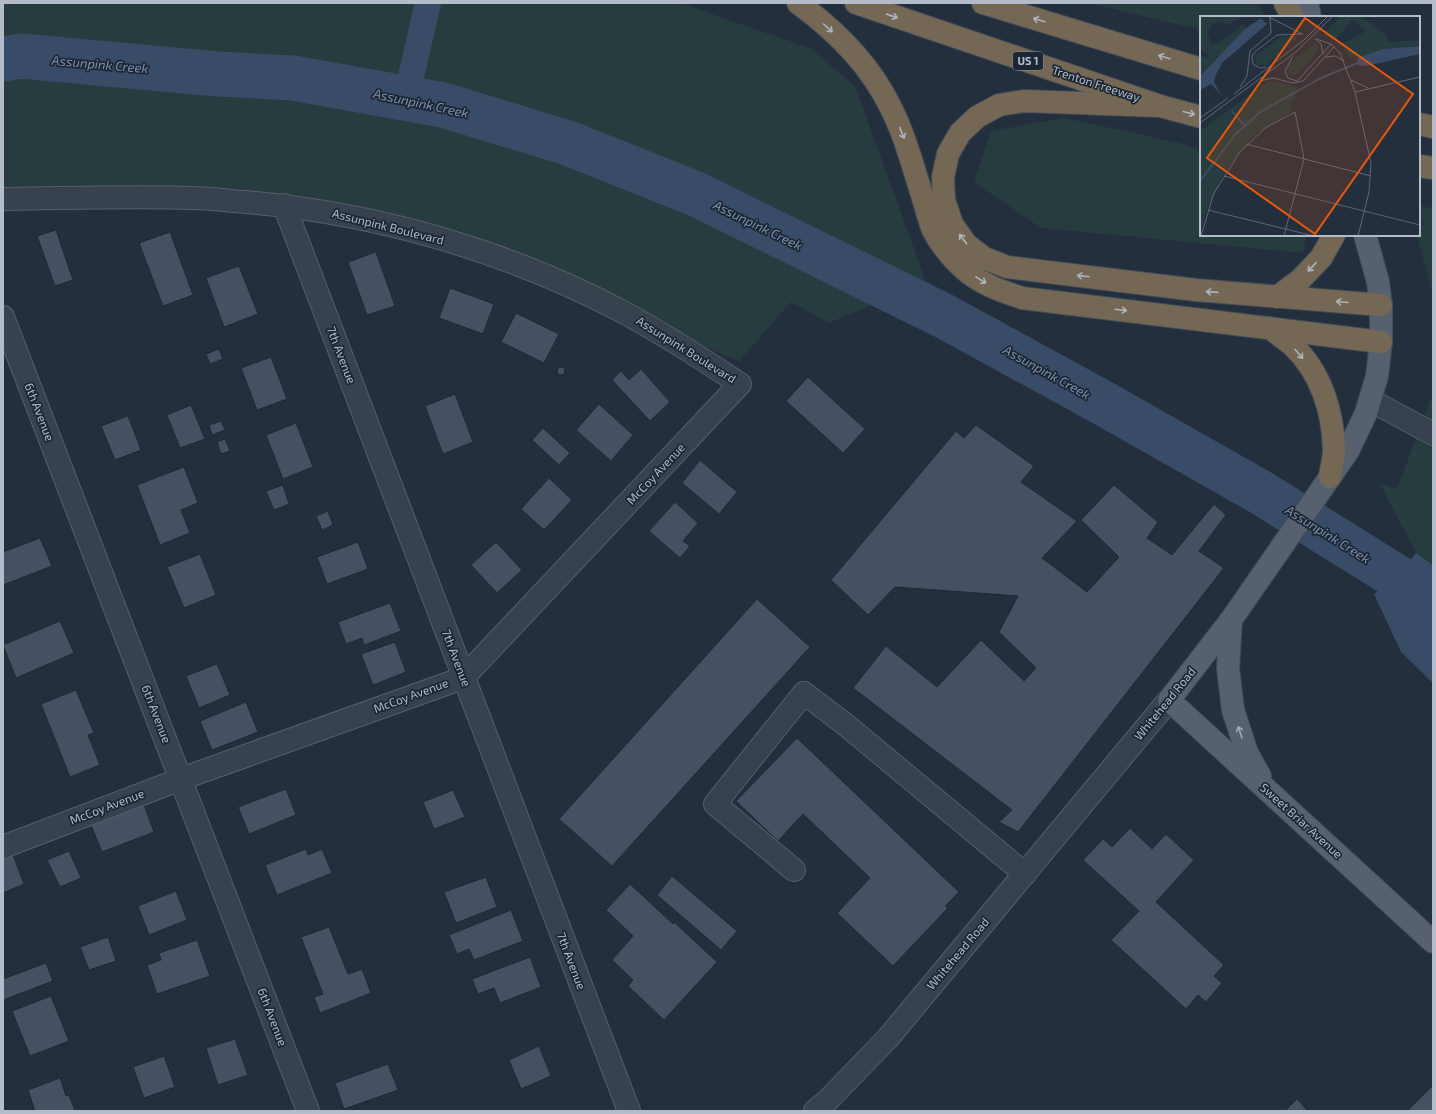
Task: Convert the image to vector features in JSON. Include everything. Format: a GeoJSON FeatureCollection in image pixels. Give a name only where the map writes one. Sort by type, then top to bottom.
{"type":"FeatureCollection","features":[{"type":"Feature","properties":{"kind":"highway"},"geometry":{"type":"LineString","coordinates":[[798,3],[809,10],[843,42],[870,72],[890,106],[904,140],[933,230],[949,254],[970,274],[995,289],[1022,298],[1381,342]]}},
{"type":"Feature","properties":{"kind":"highway","name":"Trenton Freeway"},"geometry":{"type":"LineString","coordinates":[[856,3],[1160,106],[1200,117]]}},
{"type":"Feature","properties":{"kind":"highway"},"geometry":{"type":"LineString","coordinates":[[1285,3],[1292,16]]}},
{"type":"Feature","properties":{"kind":"highway"},"geometry":{"type":"LineString","coordinates":[[985,4],[1200,69]]}},
{"type":"Feature","properties":{"kind":"highway"},"geometry":{"type":"LineString","coordinates":[[1160,106],[1024,101],[999,105],[977,116],[960,133],[948,154],[943,177],[944,200],[952,224],[966,244],[984,258],[1007,267],[1196,290],[1381,305]]}},
{"type":"Feature","properties":{"kind":"highway"},"geometry":{"type":"LineString","coordinates":[[1420,124],[1433,127]]}},
{"type":"Feature","properties":{"kind":"highway"},"geometry":{"type":"LineString","coordinates":[[1420,166],[1433,168]]}},
{"type":"Feature","properties":{"kind":"highway"},"geometry":{"type":"LineString","coordinates":[[1277,297],[1300,280],[1321,258],[1333,236]]}},
{"type":"Feature","properties":{"kind":"highway"},"geometry":{"type":"LineString","coordinates":[[1270,328],[1292,346],[1311,368],[1323,391],[1332,421],[1334,452],[1327,481]]}},
{"type":"Feature","properties":{"kind":"main road"},"geometry":{"type":"LineString","coordinates":[[1307,3],[1310,16]]}},
{"type":"Feature","properties":{"kind":"main road","name":"Whitehead Road"},"geometry":{"type":"LineString","coordinates":[[1169,700],[1231,620],[1272,562],[1348,451],[1366,413],[1377,376],[1381,342],[1381,305],[1378,282],[1365,236]]}},
{"type":"Feature","properties":{"kind":"main road"},"geometry":{"type":"LineString","coordinates":[[1231,620],[1228,668],[1233,710],[1247,754],[1270,792]]}},
{"type":"Feature","properties":{"kind":"main road","name":"Sweet Briar Avenue"},"geometry":{"type":"LineString","coordinates":[[1169,700],[1433,942]]}},
{"type":"Feature","properties":{"kind":"street","name":"Assunpink Boulevard"},"geometry":{"type":"LineString","coordinates":[[3,199],[195,198],[284,205],[336,213],[422,233],[490,254],[556,280],[619,310],[674,341],[740,384]]}},
{"type":"Feature","properties":{"kind":"street","name":"7th Avenue"},"geometry":{"type":"LineString","coordinates":[[284,205],[629,1111]]}},
{"type":"Feature","properties":{"kind":"street","name":"6th Avenue"},"geometry":{"type":"LineString","coordinates":[[3,317],[308,1111]]}},
{"type":"Feature","properties":{"kind":"street","name":"McCoy Avenue"},"geometry":{"type":"LineString","coordinates":[[3,847],[181,779],[463,678],[740,384]]}},
{"type":"Feature","properties":{"kind":"street"},"geometry":{"type":"LineString","coordinates":[[1370,400],[1433,434]]}},
{"type":"Feature","properties":{"kind":"street"},"geometry":{"type":"LineString","coordinates":[[794,870],[715,804],[804,693],[846,725],[1025,874]]}},
{"type":"Feature","properties":{"kind":"street","name":"Whitehead Road"},"geometry":{"type":"LineString","coordinates":[[815,1111],[888,1038],[1169,700]]}},
{"type":"Feature","properties":{"kind":"green space"},"geometry":{"type":"Polygon","coordinates":[[[3,3],[680,3],[810,48],[855,86],[926,282],[829,323],[791,302],[739,361],[374,212],[3,195],[3,3]]]}},
{"type":"Feature","properties":{"kind":"green space"},"geometry":{"type":"Polygon","coordinates":[[[1089,3],[1257,3],[1266,16],[1200,16],[1200,30],[1089,3]]]}},
{"type":"Feature","properties":{"kind":"green space"},"geometry":{"type":"Polygon","coordinates":[[[1065,118],[1180,143],[1200,150],[1200,236],[1307,236],[1303,253],[1041,228],[974,182],[991,131],[1065,118]]]}},
{"type":"Feature","properties":{"kind":"green space"},"geometry":{"type":"Polygon","coordinates":[[[1420,206],[1433,208],[1433,296],[1417,236],[1420,236],[1420,206]]]}},
{"type":"Feature","properties":{"kind":"green space"},"geometry":{"type":"Polygon","coordinates":[[[1433,393],[1433,565],[1416,553],[1379,482],[1397,489],[1433,393]]]}},
{"type":"Feature","properties":{"kind":"water"},"geometry":{"type":"Polygon","coordinates":[[[1416,553],[1433,565],[1433,683],[1401,652],[1374,594],[1397,577],[1416,553]]]}},
{"type":"Feature","properties":{"kind":"building"},"geometry":{"type":"Polygon","coordinates":[[[56,230],[73,280],[55,286],[37,236],[56,230]]]}},
{"type":"Feature","properties":{"kind":"building"},"geometry":{"type":"Polygon","coordinates":[[[170,232],[193,295],[163,306],[139,243],[170,232]]]}},
{"type":"Feature","properties":{"kind":"building"},"geometry":{"type":"Polygon","coordinates":[[[376,252],[395,306],[367,315],[348,262],[376,252]]]}},
{"type":"Feature","properties":{"kind":"building"},"geometry":{"type":"Polygon","coordinates":[[[239,266],[258,314],[224,327],[206,278],[239,266]]]}},
{"type":"Feature","properties":{"kind":"building"},"geometry":{"type":"Polygon","coordinates":[[[450,288],[494,304],[483,334],[439,318],[450,288]]]}},
{"type":"Feature","properties":{"kind":"building"},"geometry":{"type":"Polygon","coordinates":[[[516,313],[559,334],[544,363],[501,342],[516,313]]]}},
{"type":"Feature","properties":{"kind":"building"},"geometry":{"type":"Polygon","coordinates":[[[219,349],[223,359],[210,364],[206,354],[219,349]]]}},
{"type":"Feature","properties":{"kind":"building"},"geometry":{"type":"Polygon","coordinates":[[[271,357],[287,399],[257,410],[241,368],[271,357]]]}},
{"type":"Feature","properties":{"kind":"building"},"geometry":{"type":"Polygon","coordinates":[[[558,367],[565,368],[564,375],[557,374],[558,367]]]}},
{"type":"Feature","properties":{"kind":"building"},"geometry":{"type":"Polygon","coordinates":[[[641,369],[670,402],[650,421],[612,380],[621,371],[629,380],[641,369]]]}},
{"type":"Feature","properties":{"kind":"building"},"geometry":{"type":"Polygon","coordinates":[[[808,377],[865,429],[843,453],[786,401],[808,377]]]}},
{"type":"Feature","properties":{"kind":"building"},"geometry":{"type":"Polygon","coordinates":[[[455,394],[473,442],[443,454],[425,406],[455,394]]]}},
{"type":"Feature","properties":{"kind":"building"},"geometry":{"type":"Polygon","coordinates":[[[599,404],[633,435],[611,461],[576,430],[599,404]]]}},
{"type":"Feature","properties":{"kind":"building"},"geometry":{"type":"Polygon","coordinates":[[[191,405],[205,439],[180,448],[167,415],[191,405]]]}},
{"type":"Feature","properties":{"kind":"building"},"geometry":{"type":"Polygon","coordinates":[[[128,416],[141,450],[115,460],[101,426],[128,416]]]}},
{"type":"Feature","properties":{"kind":"building"},"geometry":{"type":"Polygon","coordinates":[[[221,421],[225,430],[212,435],[209,425],[221,421]]]}},
{"type":"Feature","properties":{"kind":"building"},"geometry":{"type":"Polygon","coordinates":[[[296,423],[313,467],[283,479],[266,435],[296,423]]]}},
{"type":"Feature","properties":{"kind":"building"},"geometry":{"type":"Polygon","coordinates":[[[976,425],[1034,466],[1021,482],[1077,521],[1042,558],[1087,592],[1119,557],[1081,520],[1114,485],[1158,522],[1147,538],[1172,555],[1214,504],[1226,515],[1199,551],[1224,568],[1018,832],[999,822],[1012,810],[853,688],[886,646],[937,687],[981,640],[1024,681],[1036,668],[999,632],[1018,596],[895,587],[868,615],[831,580],[956,431],[964,438],[976,425]]]}},
{"type":"Feature","properties":{"kind":"building"},"geometry":{"type":"Polygon","coordinates":[[[543,428],[570,453],[559,465],[532,440],[543,428]]]}},
{"type":"Feature","properties":{"kind":"building"},"geometry":{"type":"Polygon","coordinates":[[[225,439],[230,451],[221,454],[217,442],[225,439]]]}},
{"type":"Feature","properties":{"kind":"building"},"geometry":{"type":"Polygon","coordinates":[[[700,460],[737,492],[719,514],[682,483],[700,460]]]}},
{"type":"Feature","properties":{"kind":"building"},"geometry":{"type":"Polygon","coordinates":[[[184,467],[198,503],[181,510],[190,533],[160,545],[137,485],[184,467]]]}},
{"type":"Feature","properties":{"kind":"building"},"geometry":{"type":"Polygon","coordinates":[[[549,478],[572,500],[544,530],[521,509],[549,478]]]}},
{"type":"Feature","properties":{"kind":"building"},"geometry":{"type":"Polygon","coordinates":[[[283,485],[289,504],[274,510],[266,491],[283,485]]]}},
{"type":"Feature","properties":{"kind":"building"},"geometry":{"type":"Polygon","coordinates":[[[675,502],[698,523],[683,541],[690,546],[680,558],[649,531],[675,502]]]}},
{"type":"Feature","properties":{"kind":"building"},"geometry":{"type":"Polygon","coordinates":[[[328,511],[333,525],[322,530],[316,516],[328,511]]]}},
{"type":"Feature","properties":{"kind":"building"},"geometry":{"type":"Polygon","coordinates":[[[40,538],[52,566],[3,585],[3,552],[40,538]]]}},
{"type":"Feature","properties":{"kind":"building"},"geometry":{"type":"Polygon","coordinates":[[[358,542],[368,569],[327,584],[317,557],[358,542]]]}},
{"type":"Feature","properties":{"kind":"building"},"geometry":{"type":"Polygon","coordinates":[[[496,542],[522,570],[497,593],[471,565],[496,542]]]}},
{"type":"Feature","properties":{"kind":"building"},"geometry":{"type":"Polygon","coordinates":[[[200,554],[216,595],[184,608],[167,567],[200,554]]]}},
{"type":"Feature","properties":{"kind":"building"},"geometry":{"type":"Polygon","coordinates":[[[757,599],[810,647],[612,866],[559,819],[757,599]]]}},
{"type":"Feature","properties":{"kind":"building"},"geometry":{"type":"Polygon","coordinates":[[[390,603],[401,631],[364,645],[362,638],[346,644],[338,622],[390,603]]]}},
{"type":"Feature","properties":{"kind":"building"},"geometry":{"type":"Polygon","coordinates":[[[60,621],[74,653],[16,678],[3,645],[60,621]]]}},
{"type":"Feature","properties":{"kind":"building"},"geometry":{"type":"Polygon","coordinates":[[[395,642],[406,672],[373,685],[361,654],[395,642]]]}},
{"type":"Feature","properties":{"kind":"building"},"geometry":{"type":"Polygon","coordinates":[[[217,664],[230,695],[199,708],[186,676],[217,664]]]}},
{"type":"Feature","properties":{"kind":"building"},"geometry":{"type":"Polygon","coordinates":[[[76,690],[94,733],[88,735],[100,765],[70,777],[41,704],[76,690]]]}},
{"type":"Feature","properties":{"kind":"building"},"geometry":{"type":"Polygon","coordinates":[[[246,702],[258,732],[212,750],[200,721],[246,702]]]}},
{"type":"Feature","properties":{"kind":"building"},"geometry":{"type":"Polygon","coordinates":[[[797,738],[959,892],[945,906],[948,908],[893,966],[837,913],[870,878],[803,814],[778,841],[736,801],[797,738]]]}},
{"type":"Feature","properties":{"kind":"building"},"geometry":{"type":"Polygon","coordinates":[[[286,789],[296,815],[249,834],[238,807],[286,789]]]}},
{"type":"Feature","properties":{"kind":"building"},"geometry":{"type":"Polygon","coordinates":[[[453,790],[465,817],[434,829],[423,802],[453,790]]]}},
{"type":"Feature","properties":{"kind":"building"},"geometry":{"type":"Polygon","coordinates":[[[144,805],[154,832],[102,852],[91,825],[144,805]]]}},
{"type":"Feature","properties":{"kind":"building"},"geometry":{"type":"Polygon","coordinates":[[[1130,828],[1152,849],[1166,834],[1194,860],[1156,902],[1224,965],[1214,976],[1222,983],[1206,1002],[1198,995],[1186,1009],[1111,940],[1139,911],[1083,860],[1103,839],[1112,847],[1130,828]]]}},
{"type":"Feature","properties":{"kind":"building"},"geometry":{"type":"Polygon","coordinates":[[[306,849],[308,855],[322,849],[332,873],[277,895],[265,865],[306,849]]]}},
{"type":"Feature","properties":{"kind":"building"},"geometry":{"type":"Polygon","coordinates":[[[69,851],[81,878],[60,887],[47,860],[69,851]]]}},
{"type":"Feature","properties":{"kind":"building"},"geometry":{"type":"Polygon","coordinates":[[[13,855],[24,884],[3,893],[3,859],[13,855]]]}},
{"type":"Feature","properties":{"kind":"building"},"geometry":{"type":"Polygon","coordinates":[[[672,876],[737,931],[721,950],[657,895],[672,876]]]}},
{"type":"Feature","properties":{"kind":"building"},"geometry":{"type":"Polygon","coordinates":[[[486,877],[497,907],[456,923],[444,892],[486,877]]]}},
{"type":"Feature","properties":{"kind":"building"},"geometry":{"type":"Polygon","coordinates":[[[630,884],[717,962],[664,1020],[628,986],[633,980],[612,960],[633,936],[606,910],[630,884]]]}},
{"type":"Feature","properties":{"kind":"building"},"geometry":{"type":"Polygon","coordinates":[[[176,891],[187,920],[149,935],[138,906],[176,891]]]}},
{"type":"Feature","properties":{"kind":"building"},"geometry":{"type":"Polygon","coordinates":[[[511,910],[523,941],[474,960],[469,949],[457,954],[449,935],[511,910]]]}},
{"type":"Feature","properties":{"kind":"building"},"geometry":{"type":"Polygon","coordinates":[[[329,927],[348,974],[362,969],[371,993],[320,1013],[314,997],[323,994],[301,937],[329,927]]]}},
{"type":"Feature","properties":{"kind":"building"},"geometry":{"type":"Polygon","coordinates":[[[108,937],[116,961],[89,970],[80,947],[108,937]]]}},
{"type":"Feature","properties":{"kind":"building"},"geometry":{"type":"Polygon","coordinates":[[[197,940],[210,976],[157,994],[147,965],[161,960],[159,953],[197,940]]]}},
{"type":"Feature","properties":{"kind":"building"},"geometry":{"type":"Polygon","coordinates":[[[530,957],[541,987],[500,1003],[494,988],[478,994],[472,979],[530,957]]]}},
{"type":"Feature","properties":{"kind":"building"},"geometry":{"type":"Polygon","coordinates":[[[46,963],[53,981],[3,1000],[3,979],[46,963]]]}},
{"type":"Feature","properties":{"kind":"building"},"geometry":{"type":"Polygon","coordinates":[[[51,996],[69,1041],[30,1056],[12,1011],[51,996]]]}},
{"type":"Feature","properties":{"kind":"building"},"geometry":{"type":"Polygon","coordinates":[[[235,1039],[248,1075],[218,1085],[206,1048],[235,1039]]]}},
{"type":"Feature","properties":{"kind":"building"},"geometry":{"type":"Polygon","coordinates":[[[539,1046],[551,1076],[521,1089],[509,1060],[539,1046]]]}},
{"type":"Feature","properties":{"kind":"building"},"geometry":{"type":"Polygon","coordinates":[[[164,1056],[175,1087],[144,1098],[133,1067],[164,1056]]]}},
{"type":"Feature","properties":{"kind":"building"},"geometry":{"type":"Polygon","coordinates":[[[388,1064],[398,1090],[344,1109],[335,1083],[388,1064]]]}},
{"type":"Feature","properties":{"kind":"building"},"geometry":{"type":"Polygon","coordinates":[[[60,1078],[66,1096],[69,1095],[75,1111],[35,1111],[28,1090],[60,1078]]]}},
{"type":"Feature","properties":{"kind":"building"},"geometry":{"type":"Polygon","coordinates":[[[1433,1085],[1433,1111],[1407,1111],[1433,1085]]]}},
{"type":"Feature","properties":{"kind":"building"},"geometry":{"type":"Polygon","coordinates":[[[1297,1099],[1308,1111],[1285,1111],[1297,1099]]]}},
{"type":"Feature","properties":{"kind":"waterway"},"geometry":{"type":"LineString","coordinates":[[406,98],[428,3]]}},
{"type":"Feature","properties":{"kind":"waterway","name":"Assunpink Creek"},"geometry":{"type":"LineString","coordinates":[[3,59],[21,56],[218,74],[293,78],[443,105],[568,143],[696,194],[944,316],[1103,403],[1260,492],[1397,577],[1433,614]]}}]}
